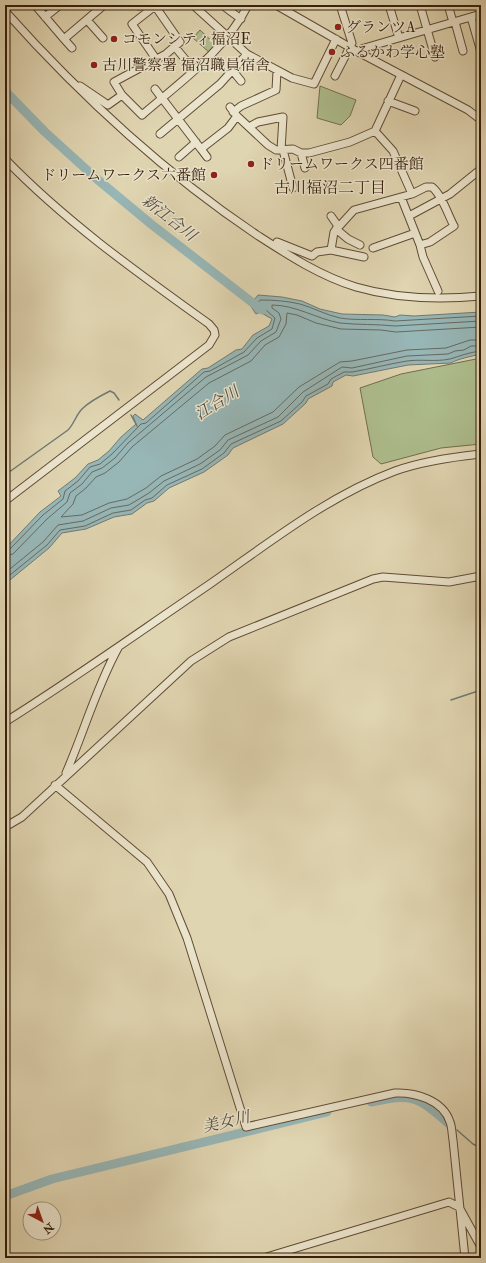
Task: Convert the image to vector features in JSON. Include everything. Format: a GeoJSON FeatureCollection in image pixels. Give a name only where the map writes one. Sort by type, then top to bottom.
{"type":"FeatureCollection","features":[{"type":"Feature","properties":{"kind":"street"},"geometry":{"type":"LineString","coordinates":[[35,5],[72,48]]}},
{"type":"Feature","properties":{"kind":"street"},"geometry":{"type":"LineString","coordinates":[[45,17],[60,5]]}},
{"type":"Feature","properties":{"kind":"street"},"geometry":{"type":"LineString","coordinates":[[64,39],[104,5]]}},
{"type":"Feature","properties":{"kind":"street"},"geometry":{"type":"LineString","coordinates":[[193,5],[246,54],[292,78],[314,84],[336,39]]}},
{"type":"Feature","properties":{"kind":"street"},"geometry":{"type":"LineString","coordinates":[[222,5],[241,19]]}},
{"type":"Feature","properties":{"kind":"street"},"geometry":{"type":"LineString","coordinates":[[156,59],[132,24],[155,6],[180,42],[156,59],[114,82],[122,95],[142,115],[194,70],[226,37],[241,19],[248,5]]}},
{"type":"Feature","properties":{"kind":"street"},"geometry":{"type":"LineString","coordinates":[[276,5],[358,52],[468,110],[481,120]]}},
{"type":"Feature","properties":{"kind":"street"},"geometry":{"type":"LineString","coordinates":[[335,76],[352,43],[340,5]]}},
{"type":"Feature","properties":{"kind":"street"},"geometry":{"type":"LineString","coordinates":[[389,5],[399,38]]}},
{"type":"Feature","properties":{"kind":"street"},"geometry":{"type":"LineString","coordinates":[[420,5],[435,56]]}},
{"type":"Feature","properties":{"kind":"street"},"geometry":{"type":"LineString","coordinates":[[448,5],[463,51]]}},
{"type":"Feature","properties":{"kind":"street"},"geometry":{"type":"LineString","coordinates":[[5,11],[73,84],[130,137],[204,198],[270,243],[322,274],[356,287],[390,295],[430,298],[481,296]]}},
{"type":"Feature","properties":{"kind":"street"},"geometry":{"type":"LineString","coordinates":[[358,52],[361,49],[481,14]]}},
{"type":"Feature","properties":{"kind":"street"},"geometry":{"type":"LineString","coordinates":[[471,17],[481,52]]}},
{"type":"Feature","properties":{"kind":"street"},"geometry":{"type":"LineString","coordinates":[[87,20],[103,38]]}},
{"type":"Feature","properties":{"kind":"street"},"geometry":{"type":"LineString","coordinates":[[175,47],[194,70]]}},
{"type":"Feature","properties":{"kind":"street"},"geometry":{"type":"LineString","coordinates":[[160,134],[214,89],[233,71],[246,54]]}},
{"type":"Feature","properties":{"kind":"street"},"geometry":{"type":"LineString","coordinates":[[233,71],[241,81]]}},
{"type":"Feature","properties":{"kind":"street"},"geometry":{"type":"LineString","coordinates":[[201,149],[228,128],[233,112],[241,106],[276,90],[277,71]]}},
{"type":"Feature","properties":{"kind":"street"},"geometry":{"type":"LineString","coordinates":[[233,112],[268,145],[276,150],[293,149],[301,153],[309,153],[350,142],[375,131],[401,75]]}},
{"type":"Feature","properties":{"kind":"street"},"geometry":{"type":"LineString","coordinates":[[73,84],[75,83],[108,105],[122,95]]}},
{"type":"Feature","properties":{"kind":"street"},"geometry":{"type":"LineString","coordinates":[[155,89],[206,157]]}},
{"type":"Feature","properties":{"kind":"street"},"geometry":{"type":"LineString","coordinates":[[388,101],[415,111]]}},
{"type":"Feature","properties":{"kind":"street"},"geometry":{"type":"LineString","coordinates":[[249,127],[258,122],[283,117],[282,150],[293,188]]}},
{"type":"Feature","properties":{"kind":"street"},"geometry":{"type":"LineString","coordinates":[[375,131],[388,144],[398,159],[412,194]]}},
{"type":"Feature","properties":{"kind":"street"},"geometry":{"type":"LineString","coordinates":[[179,157],[196,142]]}},
{"type":"Feature","properties":{"kind":"street"},"geometry":{"type":"LineString","coordinates":[[301,153],[305,168]]}},
{"type":"Feature","properties":{"kind":"street"},"geometry":{"type":"LineString","coordinates":[[5,159],[62,213],[107,249],[209,324],[214,330],[215,335],[209,345],[5,501]]}},
{"type":"Feature","properties":{"kind":"street"},"geometry":{"type":"LineString","coordinates":[[408,216],[441,199],[481,169]]}},
{"type":"Feature","properties":{"kind":"street"},"geometry":{"type":"LineString","coordinates":[[331,250],[337,228],[354,210],[412,194],[429,187],[435,189],[454,226],[430,242],[420,245]]}},
{"type":"Feature","properties":{"kind":"street"},"geometry":{"type":"LineString","coordinates":[[401,197],[420,245],[422,257],[438,291]]}},
{"type":"Feature","properties":{"kind":"street"},"geometry":{"type":"LineString","coordinates":[[330,216],[337,228],[348,240],[360,244]]}},
{"type":"Feature","properties":{"kind":"street"},"geometry":{"type":"LineString","coordinates":[[373,248],[415,233]]}},
{"type":"Feature","properties":{"kind":"street"},"geometry":{"type":"LineString","coordinates":[[270,243],[274,241],[312,256],[317,252],[331,250],[364,257]]}},
{"type":"Feature","properties":{"kind":"street"},"geometry":{"type":"LineString","coordinates":[[5,722],[118,648],[302,521],[353,489],[396,471],[436,459],[481,454]]}},
{"type":"Feature","properties":{"kind":"street"},"geometry":{"type":"LineString","coordinates":[[5,827],[22,817],[55,785],[191,662],[229,637],[383,576],[449,582],[481,576]]}},
{"type":"Feature","properties":{"kind":"street"},"geometry":{"type":"LineString","coordinates":[[64,777],[82,736],[90,709],[108,665],[118,648]]}},
{"type":"Feature","properties":{"kind":"street"},"geometry":{"type":"LineString","coordinates":[[55,785],[147,862],[169,894],[187,938],[246,1127],[395,1093],[414,1094],[428,1099],[444,1112],[450,1121],[465,1258]]}},
{"type":"Feature","properties":{"kind":"street"},"geometry":{"type":"LineString","coordinates":[[263,1258],[449,1202],[459,1207],[481,1247]]}},
{"type":"Feature","properties":{"kind":"green space"},"geometry":{"type":"Polygon","coordinates":[[[200,30],[216,45],[210,53],[193,38],[200,30]]]}},
{"type":"Feature","properties":{"kind":"green space"},"geometry":{"type":"Polygon","coordinates":[[[320,86],[356,100],[350,116],[341,125],[317,118],[320,86]]]}},
{"type":"Feature","properties":{"kind":"green space"},"geometry":{"type":"Polygon","coordinates":[[[481,358],[481,444],[441,448],[381,464],[373,457],[360,388],[401,374],[481,358]]]}},
{"type":"Feature","properties":{"kind":"water","name":"江合川"},"geometry":{"type":"Polygon","coordinates":[[[258,295],[282,297],[302,301],[320,309],[342,314],[383,315],[395,317],[400,315],[414,316],[481,312],[481,354],[451,363],[408,365],[353,376],[346,375],[333,382],[332,386],[308,399],[306,403],[283,424],[233,448],[228,455],[204,472],[169,488],[154,501],[147,503],[132,514],[114,517],[86,529],[62,533],[49,548],[5,584],[5,549],[40,512],[61,496],[58,491],[75,478],[88,464],[98,460],[109,451],[121,437],[136,424],[133,416],[135,414],[143,420],[202,369],[208,368],[236,350],[242,349],[253,335],[269,326],[272,319],[260,312],[256,314],[250,305],[258,295]]]}},
{"type":"Feature","properties":{"kind":"waterway","name":"新江合川"},"geometry":{"type":"LineString","coordinates":[[5,91],[45,132],[98,180],[151,224],[262,310]]}},
{"type":"Feature","properties":{"kind":"waterway"},"geometry":{"type":"LineString","coordinates":[[5,475],[68,430],[80,411],[92,401],[110,391],[114,393],[119,400]]}},
{"type":"Feature","properties":{"kind":"waterway"},"geometry":{"type":"LineString","coordinates":[[131,415],[137,426]]}},
{"type":"Feature","properties":{"kind":"waterway"},"geometry":{"type":"LineString","coordinates":[[451,700],[481,690]]}},
{"type":"Feature","properties":{"kind":"waterway","name":"美女川"},"geometry":{"type":"LineString","coordinates":[[371,1102],[396,1098],[413,1099],[429,1107],[448,1123]]}},
{"type":"Feature","properties":{"kind":"waterway","name":"美女川"},"geometry":{"type":"LineString","coordinates":[[5,1196],[52,1179],[327,1112]]}},
{"type":"Feature","properties":{"kind":"waterway","name":"美女川"},"geometry":{"type":"LineString","coordinates":[[457,1130],[473,1144],[481,1148]]}},
{"type":"Feature","properties":{"kind":"place","name":"グランツA"},"geometry":{"type":"Point","coordinates":[338,27]}},
{"type":"Feature","properties":{"kind":"place","name":"コモンシティ福沼E"},"geometry":{"type":"Point","coordinates":[114,39]}},
{"type":"Feature","properties":{"kind":"place","name":"ふるかわ学心塾"},"geometry":{"type":"Point","coordinates":[332,52]}},
{"type":"Feature","properties":{"kind":"place","name":"古川警察署 福沼職員宿舎"},"geometry":{"type":"Point","coordinates":[94,65]}},
{"type":"Feature","properties":{"kind":"place","name":"ドリームワークス四番館"},"geometry":{"type":"Point","coordinates":[251,164]}},
{"type":"Feature","properties":{"kind":"place","name":"ドリームワークス六番館"},"geometry":{"type":"Point","coordinates":[214,175]}},
{"type":"Feature","properties":{"kind":"district","name":"古川福沼二丁目"},"geometry":{"type":"Point","coordinates":[330,188]}}]}
